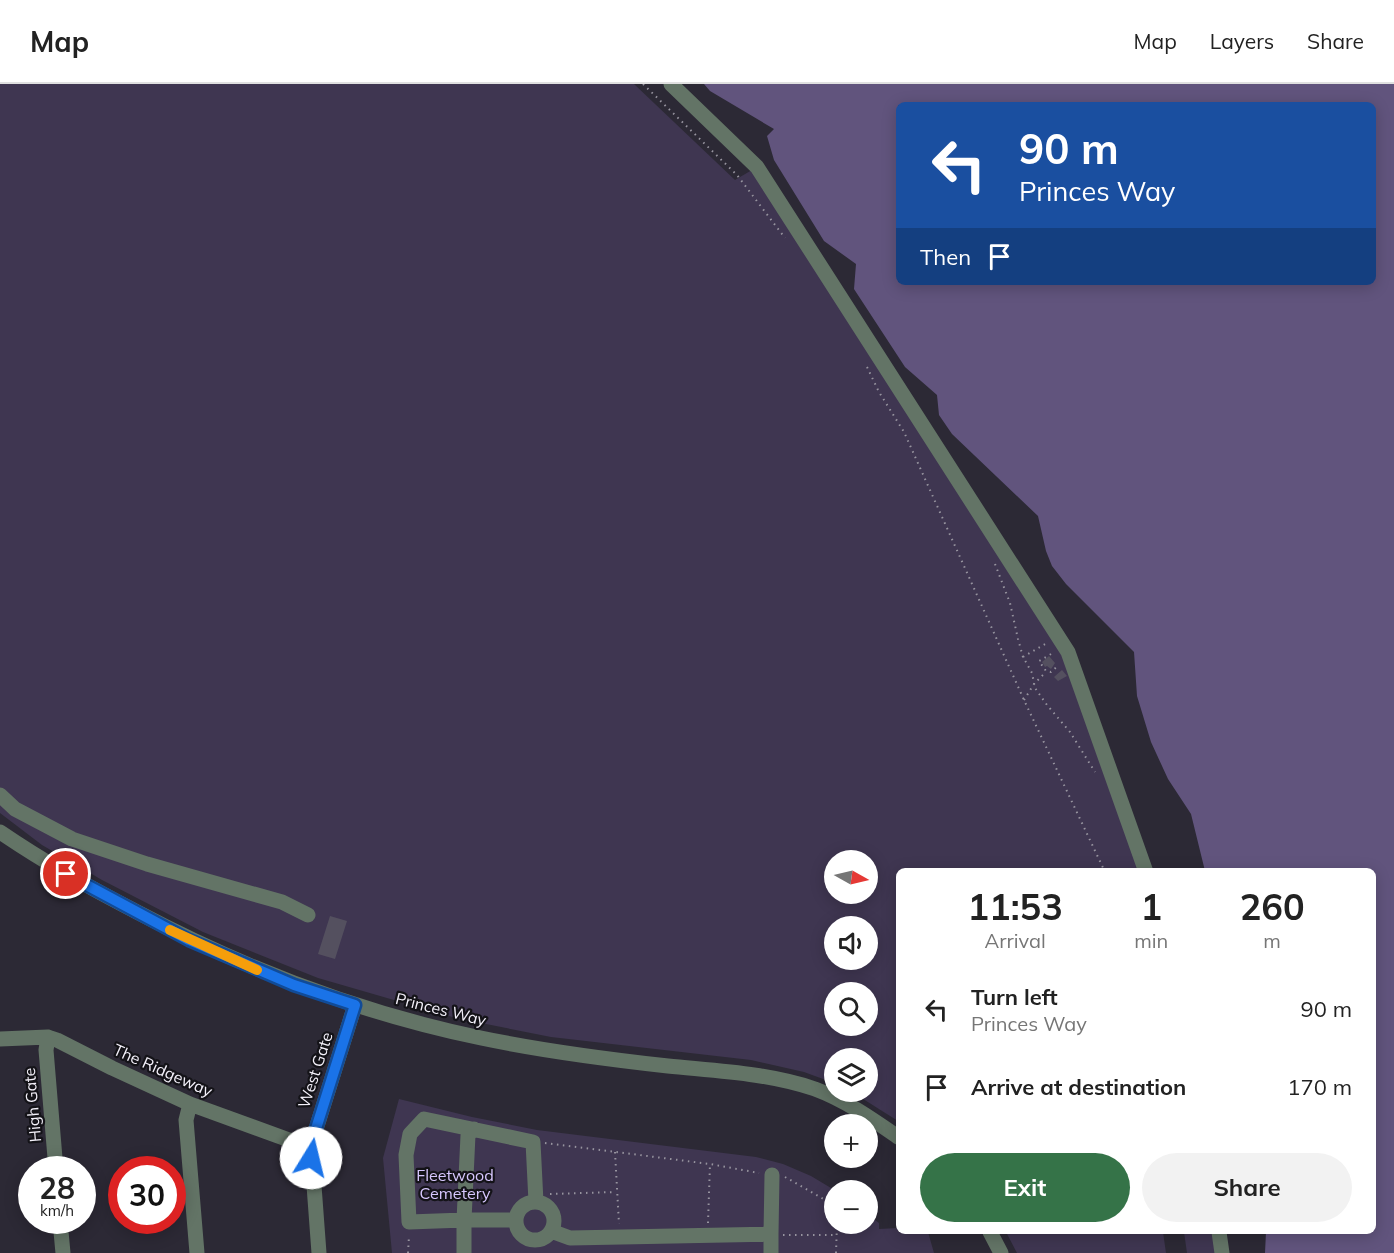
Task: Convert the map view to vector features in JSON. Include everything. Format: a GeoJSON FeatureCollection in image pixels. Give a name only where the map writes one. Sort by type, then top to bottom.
{"type":"FeatureCollection","features":[{"type":"Feature","properties":{"kind":"street"},"geometry":{"type":"LineString","coordinates":[[671,84],[757,167],[1057,650],[1068,652],[1145,868]]}},
{"type":"Feature","properties":{"kind":"street"},"geometry":{"type":"LineString","coordinates":[[0,795],[15,809],[72,839],[147,864],[282,902],[308,915]]}},
{"type":"Feature","properties":{"kind":"street"},"geometry":{"type":"LineString","coordinates":[[0,831],[15,809]]}},
{"type":"Feature","properties":{"kind":"street","name":"Princes Way"},"geometry":{"type":"LineString","coordinates":[[0,831],[66,874],[189,940],[294,985],[355,1005],[479,1037],[535,1048],[596,1058],[778,1078],[817,1090],[850,1105],[896,1136]]}},
{"type":"Feature","properties":{"kind":"street","name":"West Gate"},"geometry":{"type":"LineString","coordinates":[[319,1253],[311,1145],[355,1005]]}},
{"type":"Feature","properties":{"kind":"street","name":"The Ridgeway"},"geometry":{"type":"LineString","coordinates":[[0,1039],[48,1037],[57,1040],[190,1104],[300,1144],[311,1145]]}},
{"type":"Feature","properties":{"kind":"street","name":"High Gate"},"geometry":{"type":"LineString","coordinates":[[48,1037],[46,1050],[55,1156]]}},
{"type":"Feature","properties":{"kind":"street"},"geometry":{"type":"LineString","coordinates":[[190,1104],[186,1120],[197,1253]]}},
{"type":"Feature","properties":{"kind":"street"},"geometry":{"type":"LineString","coordinates":[[515,1220],[409,1222],[406,1155],[410,1134],[423,1119],[533,1142],[535,1198]]}},
{"type":"Feature","properties":{"kind":"street"},"geometry":{"type":"LineString","coordinates":[[464,1253],[468,1135],[474,1130]]}},
{"type":"Feature","properties":{"kind":"street"},"geometry":{"type":"LineString","coordinates":[[771,1253],[772,1175]]}},
{"type":"Feature","properties":{"kind":"street"},"geometry":{"type":"LineString","coordinates":[[535,1198],[551,1210],[554,1220],[551,1231],[545,1237],[528,1246],[515,1220],[522,1207],[535,1198]]}},
{"type":"Feature","properties":{"kind":"street"},"geometry":{"type":"LineString","coordinates":[[551,1231],[570,1238],[771,1234]]}},
{"type":"Feature","properties":{"kind":"street"},"geometry":{"type":"LineString","coordinates":[[61,1234],[63,1253]]}},
{"type":"Feature","properties":{"kind":"street"},"geometry":{"type":"LineString","coordinates":[[991,1234],[1001,1253]]}},
{"type":"Feature","properties":{"kind":"street"},"geometry":{"type":"LineString","coordinates":[[1219,1234],[1222,1253]]}},
{"type":"Feature","properties":{"kind":"path"},"geometry":{"type":"LineString","coordinates":[[643,84],[737,175],[785,238]]}},
{"type":"Feature","properties":{"kind":"path"},"geometry":{"type":"LineString","coordinates":[[882,384],[868,366],[879,392],[904,432],[1102,868]]}},
{"type":"Feature","properties":{"kind":"path"},"geometry":{"type":"LineString","coordinates":[[994,562],[1010,603],[1023,657],[1032,673],[1034,684],[1047,705],[1070,732],[1096,774]]}},
{"type":"Feature","properties":{"kind":"path"},"geometry":{"type":"LineString","coordinates":[[1023,657],[1049,642],[1057,650],[1060,665],[1050,672],[1046,671],[1024,700]]}},
{"type":"Feature","properties":{"kind":"path"},"geometry":{"type":"LineString","coordinates":[[1046,671],[1039,661],[1057,650]]}},
{"type":"Feature","properties":{"kind":"path"},"geometry":{"type":"LineString","coordinates":[[533,1142],[710,1164],[785,1176],[824,1199]]}},
{"type":"Feature","properties":{"kind":"path"},"geometry":{"type":"LineString","coordinates":[[615,1152],[620,1238]]}},
{"type":"Feature","properties":{"kind":"path"},"geometry":{"type":"LineString","coordinates":[[708,1235],[710,1164]]}},
{"type":"Feature","properties":{"kind":"path"},"geometry":{"type":"LineString","coordinates":[[535,1198],[617,1192]]}},
{"type":"Feature","properties":{"kind":"path"},"geometry":{"type":"LineString","coordinates":[[408,1253],[409,1222]]}},
{"type":"Feature","properties":{"kind":"path"},"geometry":{"type":"LineString","coordinates":[[771,1234],[837,1235],[836,1253]]}},
{"type":"Feature","properties":{"kind":"green space"},"geometry":{"type":"Polygon","coordinates":[[[0,84],[634,84],[735,180],[757,167],[1068,652],[1141,868],[896,868],[896,1120],[868,1102],[878,1102],[878,1048],[824,1048],[824,1079],[804,1072],[751,1060],[551,1037],[456,1018],[318,978],[203,932],[102,880],[42,845],[0,813],[0,84]]]}},
{"type":"Feature","properties":{"kind":"green space","name":"Fleetwood Cemetery"},"geometry":{"type":"Polygon","coordinates":[[[399,1099],[537,1130],[756,1157],[783,1164],[824,1184],[824,1234],[878,1234],[878,1222],[879,1229],[896,1228],[896,1234],[929,1234],[934,1253],[392,1253],[383,1158],[399,1099]]]}},
{"type":"Feature","properties":{"kind":"green space"},"geometry":{"type":"Polygon","coordinates":[[[1007,1234],[1163,1234],[1166,1253],[1017,1253],[1007,1234]]]}},
{"type":"Feature","properties":{"kind":"green space"},"geometry":{"type":"Polygon","coordinates":[[[1184,1234],[1214,1234],[1217,1253],[1187,1253],[1184,1234]]]}},
{"type":"Feature","properties":{"kind":"shaded area"},"geometry":{"type":"Polygon","coordinates":[[[704,84],[1394,84],[1394,1253],[1265,1253],[1266,1234],[1376,1234],[1376,868],[1204,868],[1191,814],[1168,779],[1151,742],[1137,696],[1134,652],[1066,584],[1052,566],[1038,516],[952,434],[939,415],[937,395],[905,367],[854,289],[856,264],[824,241],[774,160],[767,136],[774,129],[710,91],[704,84]]]}},
{"type":"Feature","properties":{"kind":"building"},"geometry":{"type":"Polygon","coordinates":[[[1049,656],[1055,663],[1051,669],[1045,667],[1042,662],[1049,656]]]}},
{"type":"Feature","properties":{"kind":"building"},"geometry":{"type":"Polygon","coordinates":[[[1062,670],[1067,676],[1058,681],[1054,677],[1062,670]]]}},
{"type":"Feature","properties":{"kind":"building"},"geometry":{"type":"Polygon","coordinates":[[[330,916],[347,921],[335,959],[318,954],[330,916]]]}},
{"type":"Feature","properties":{"kind":"slow traffic"},"geometry":{"type":"LineString","coordinates":[[170,930],[257,970]]}},
{"type":"Feature","properties":{"kind":"route"},"geometry":{"type":"LineString","coordinates":[[66,874],[189,940],[294,985],[355,1005],[311,1145],[311,1158]]}}]}
